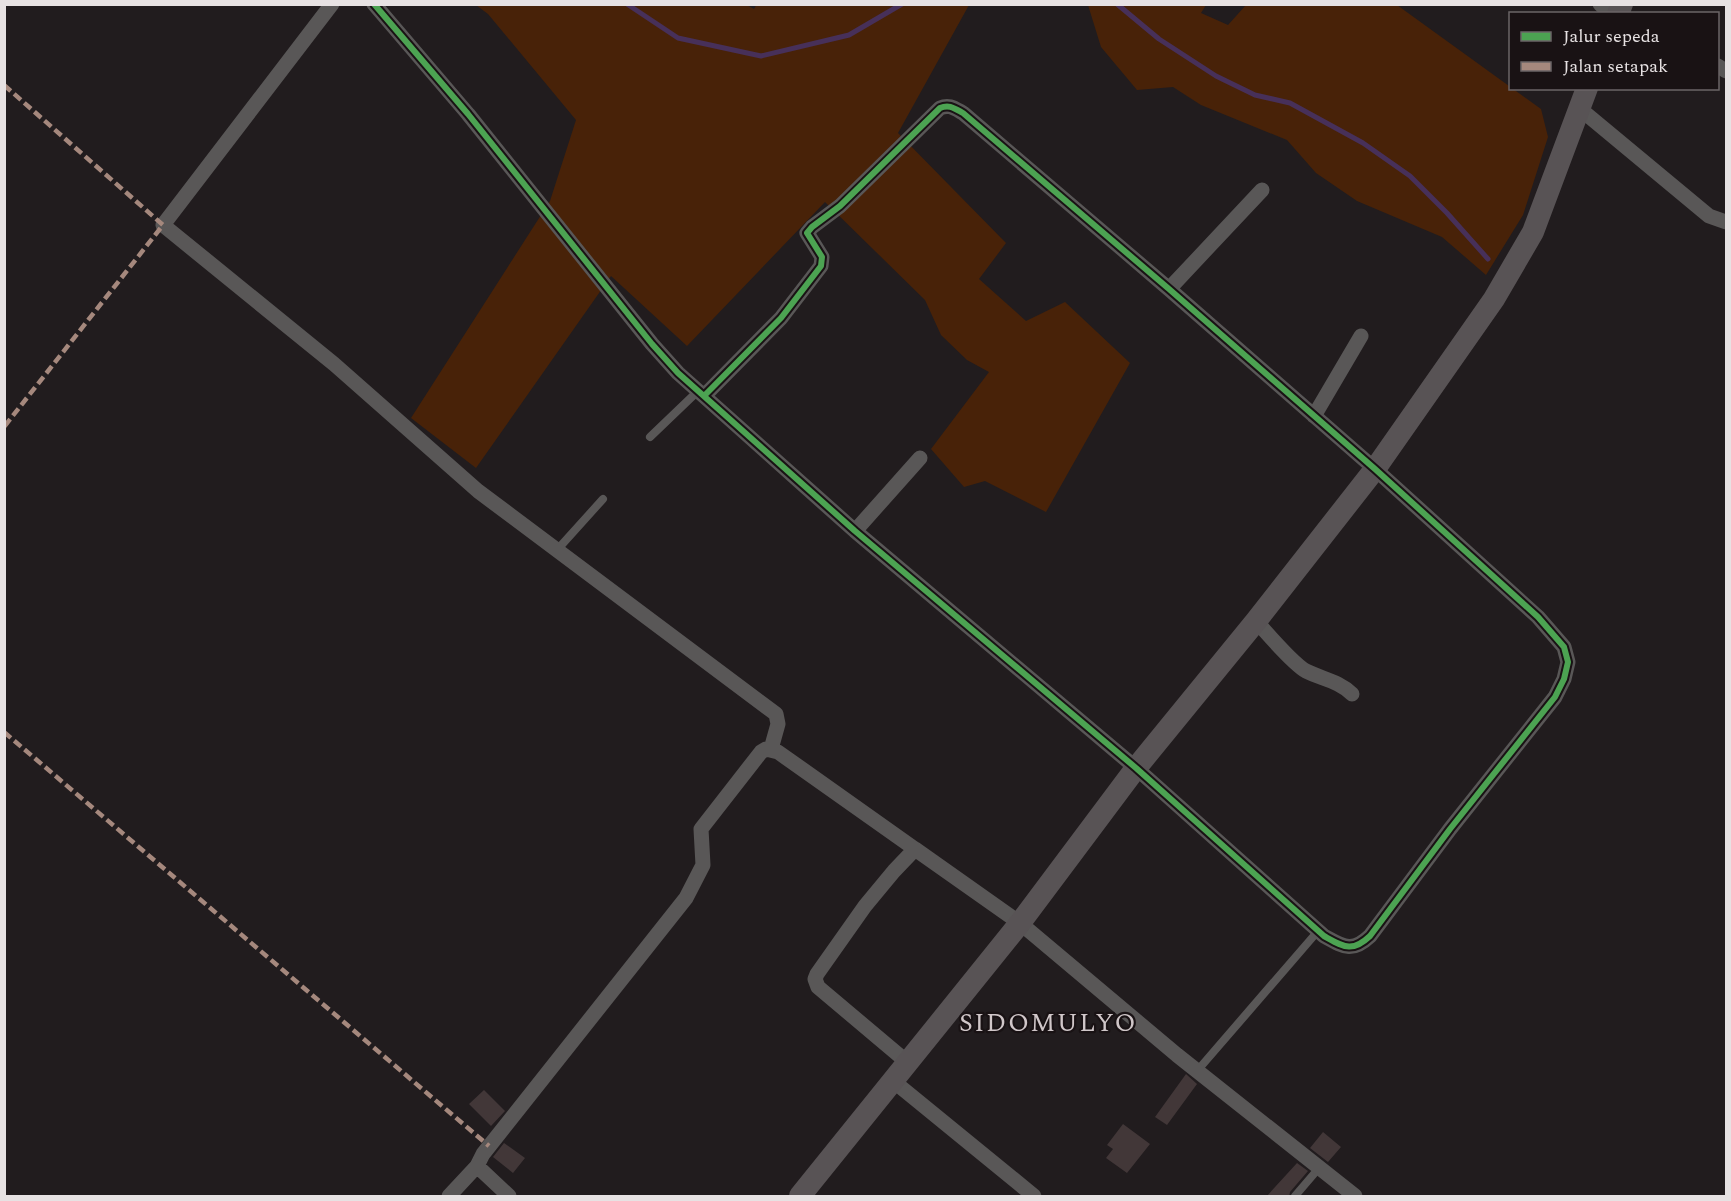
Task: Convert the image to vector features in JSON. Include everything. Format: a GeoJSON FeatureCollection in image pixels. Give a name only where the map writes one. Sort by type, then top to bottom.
{"type":"FeatureCollection","features":[{"type":"Feature","properties":{"kind":"main road"},"geometry":{"type":"LineString","coordinates":[[800,1197],[1020,923],[1136,768],[1256,621],[1375,469],[1494,299],[1522,253],[1533,232],[1583,98]]}},
{"type":"Feature","properties":{"kind":"street"},"geometry":{"type":"LineString","coordinates":[[332,4],[163,225],[334,364],[478,491],[776,714],[778,724],[771,749]]}},
{"type":"Feature","properties":{"kind":"street"},"geometry":{"type":"LineString","coordinates":[[374,4],[468,114],[652,344],[678,373],[701,394],[855,531],[1136,768],[1318,931],[1339,945],[1356,947],[1370,936],[1450,829],[1555,697],[1564,679],[1568,662],[1564,647],[1538,617],[1375,469],[1169,289],[963,113],[946,105],[940,108],[840,206],[812,226],[807,233],[822,257],[821,266],[781,318],[701,394]]}},
{"type":"Feature","properties":{"kind":"street"},"geometry":{"type":"LineString","coordinates":[[1583,98],[1709,216],[1726,222]]}},
{"type":"Feature","properties":{"kind":"street"},"geometry":{"type":"LineString","coordinates":[[1169,289],[1262,190]]}},
{"type":"Feature","properties":{"kind":"street"},"geometry":{"type":"LineString","coordinates":[[1314,416],[1361,336]]}},
{"type":"Feature","properties":{"kind":"street"},"geometry":{"type":"LineString","coordinates":[[855,531],[920,458]]}},
{"type":"Feature","properties":{"kind":"street"},"geometry":{"type":"LineString","coordinates":[[1256,621],[1298,666],[1342,685],[1352,694]]}},
{"type":"Feature","properties":{"kind":"street"},"geometry":{"type":"LineString","coordinates":[[449,1197],[477,1166],[483,1154],[686,898],[703,865],[701,829],[757,755],[766,749],[778,752],[1020,923],[1197,1071],[1355,1197]]}},
{"type":"Feature","properties":{"kind":"street"},"geometry":{"type":"LineString","coordinates":[[907,1062],[818,987],[815,979],[866,906],[915,849]]}},
{"type":"Feature","properties":{"kind":"street"},"geometry":{"type":"LineString","coordinates":[[892,1080],[1034,1197]]}},
{"type":"Feature","properties":{"kind":"street"},"geometry":{"type":"LineString","coordinates":[[477,1166],[509,1197]]}},
{"type":"Feature","properties":{"kind":"lane"},"geometry":{"type":"LineString","coordinates":[[650,437],[701,394]]}},
{"type":"Feature","properties":{"kind":"lane"},"geometry":{"type":"LineString","coordinates":[[557,550],[603,499]]}},
{"type":"Feature","properties":{"kind":"lane"},"geometry":{"type":"LineString","coordinates":[[1197,1071],[1318,931]]}},
{"type":"Feature","properties":{"kind":"lane"},"geometry":{"type":"LineString","coordinates":[[1295,1197],[1319,1168]]}},
{"type":"Feature","properties":{"kind":"shaded area"},"geometry":{"type":"Polygon","coordinates":[[[745,4],[754,9],[757,4],[969,5],[898,133],[1006,243],[979,279],[1026,321],[1065,302],[1130,363],[1046,512],[985,481],[964,487],[931,449],[989,372],[967,360],[941,335],[925,300],[825,202],[687,346],[611,276],[476,468],[411,418],[550,201],[576,120],[488,14],[476,5],[745,4]]]}},
{"type":"Feature","properties":{"kind":"shaded area"},"geometry":{"type":"Polygon","coordinates":[[[1088,5],[1206,5],[1201,13],[1228,25],[1246,5],[1397,5],[1509,86],[1509,90],[1515,90],[1541,109],[1548,137],[1523,215],[1486,275],[1442,237],[1357,201],[1316,173],[1287,140],[1201,105],[1173,87],[1137,90],[1101,47],[1088,5]]]}},
{"type":"Feature","properties":{"kind":"building"},"geometry":{"type":"Polygon","coordinates":[[[1186,1074],[1197,1084],[1167,1125],[1155,1117],[1186,1074]]]}},
{"type":"Feature","properties":{"kind":"building"},"geometry":{"type":"Polygon","coordinates":[[[484,1090],[505,1111],[491,1126],[469,1104],[484,1090]]]}},
{"type":"Feature","properties":{"kind":"building"},"geometry":{"type":"Polygon","coordinates":[[[1123,1124],[1150,1144],[1127,1173],[1106,1158],[1113,1149],[1107,1145],[1123,1124]]]}},
{"type":"Feature","properties":{"kind":"building"},"geometry":{"type":"Polygon","coordinates":[[[1323,1132],[1341,1147],[1328,1162],[1310,1148],[1323,1132]]]}},
{"type":"Feature","properties":{"kind":"building"},"geometry":{"type":"Polygon","coordinates":[[[504,1143],[525,1158],[513,1173],[493,1157],[504,1143]]]}},
{"type":"Feature","properties":{"kind":"building"},"geometry":{"type":"Polygon","coordinates":[[[1297,1163],[1308,1171],[1290,1192],[1289,1197],[1266,1197],[1297,1163]]]}},
{"type":"Feature","properties":{"kind":"waterway"},"geometry":{"type":"LineString","coordinates":[[627,4],[678,38],[761,56],[849,35],[902,4]]}},
{"type":"Feature","properties":{"kind":"waterway"},"geometry":{"type":"LineString","coordinates":[[1117,4],[1159,39],[1216,76],[1255,95],[1290,103],[1363,143],[1410,176],[1488,259]]}},
{"type":"Feature","properties":{"kind":"marked path"},"geometry":{"type":"LineString","coordinates":[[4,85],[163,225],[4,427]]}},
{"type":"Feature","properties":{"kind":"marked path"},"geometry":{"type":"LineString","coordinates":[[4,732],[489,1146]]}},
{"type":"Feature","properties":{"kind":"cycle path"},"geometry":{"type":"LineString","coordinates":[[374,4],[468,114],[652,344],[678,373],[855,531],[1136,768],[1324,936],[1348,946],[1358,945],[1370,936],[1450,829],[1555,697],[1564,679],[1568,662],[1564,647],[1538,617],[1375,469],[1169,289],[963,113],[952,107],[940,108],[840,206],[812,227],[807,233],[822,257],[821,266],[781,318],[704,396]]}},
{"type":"Feature","properties":{"kind":"district","name":"SIDOMULYO"},"geometry":{"type":"Point","coordinates":[1048,1022]}}]}
